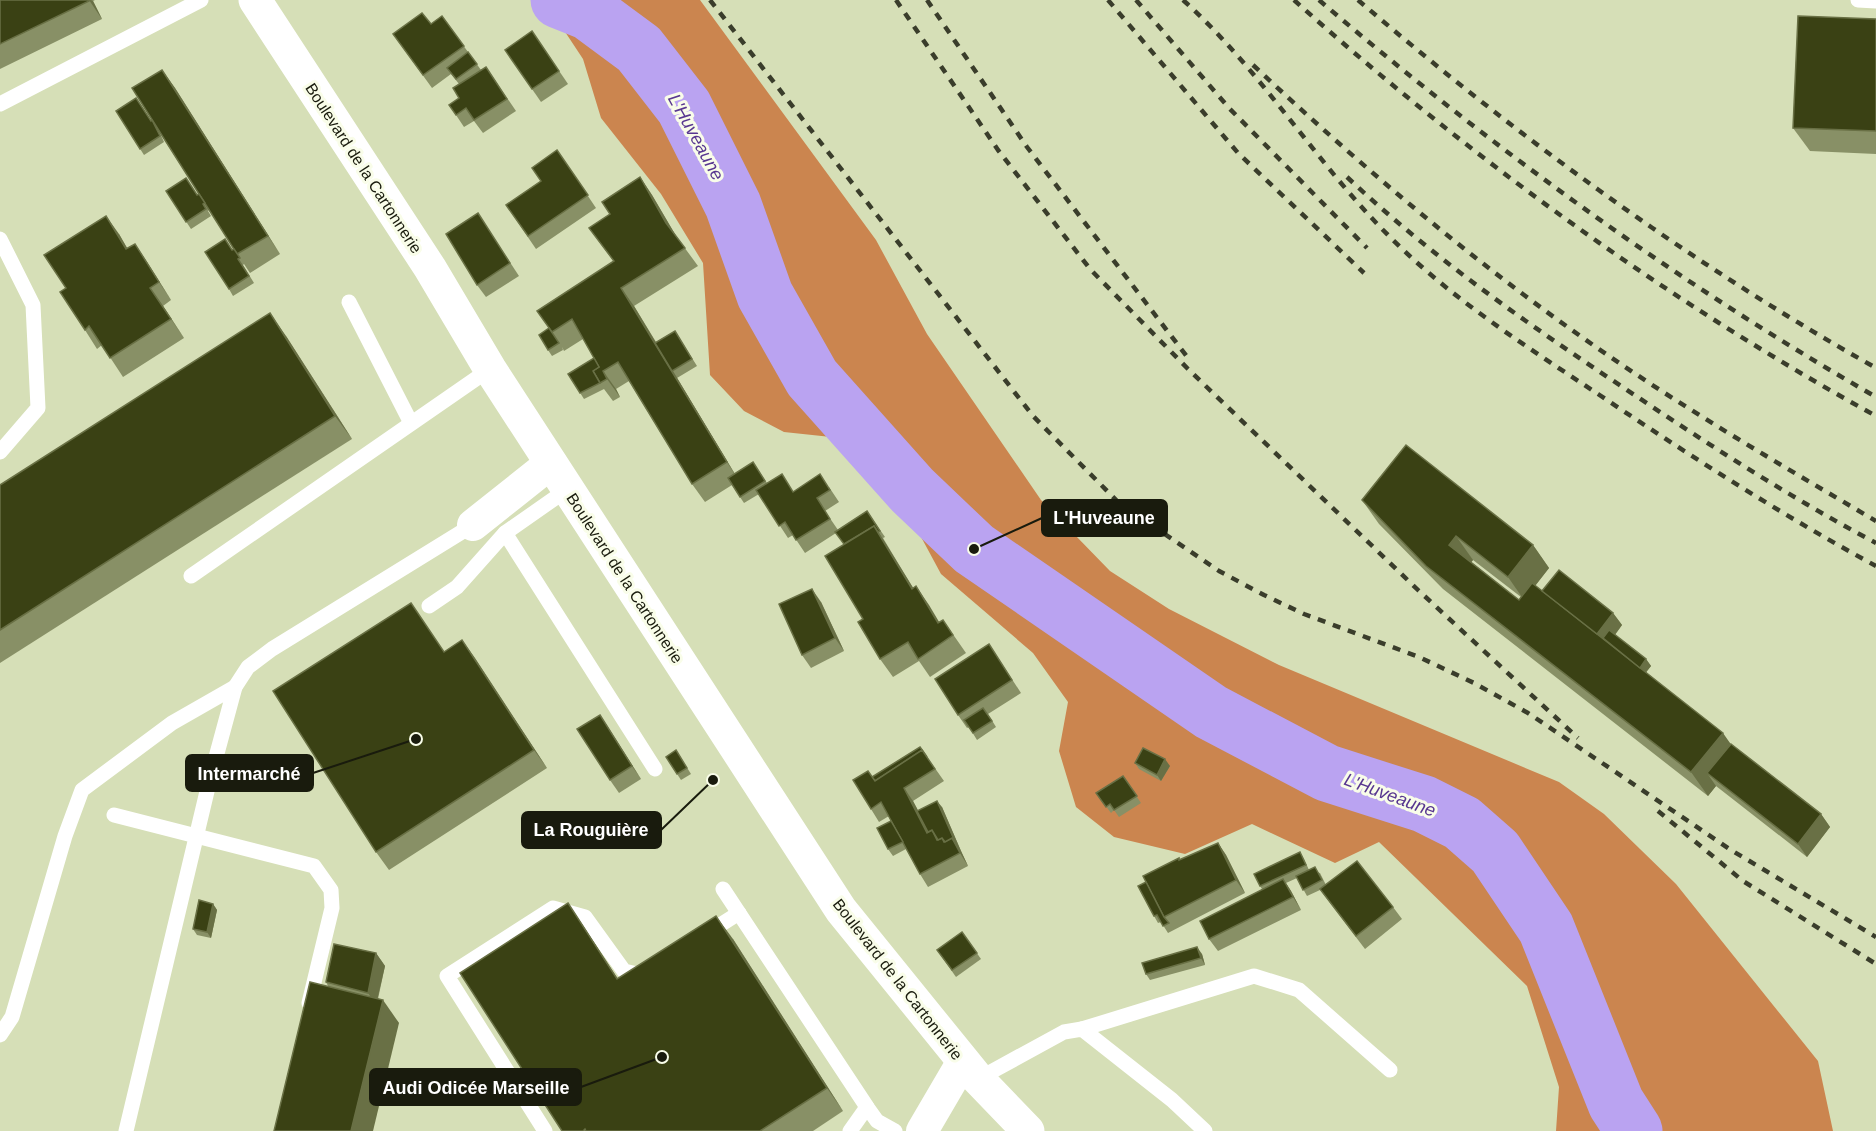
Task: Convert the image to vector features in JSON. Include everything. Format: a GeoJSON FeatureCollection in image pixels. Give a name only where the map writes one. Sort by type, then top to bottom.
{"type":"FeatureCollection","features":[{"type":"Feature","properties":{"kind":"main road","name":"Boulevard de la Cartonnerie"},"geometry":{"type":"LineString","coordinates":[[255,0],[430,268],[490,369],[550,463],[841,910],[970,1070],[1028,1131]]}},
{"type":"Feature","properties":{"kind":"street"},"geometry":{"type":"LineString","coordinates":[[473,525],[550,463]]}},
{"type":"Feature","properties":{"kind":"street"},"geometry":{"type":"LineString","coordinates":[[922,1131],[970,1070]]}},
{"type":"Feature","properties":{"kind":"lane"},"geometry":{"type":"LineString","coordinates":[[0,104],[201,0]]}},
{"type":"Feature","properties":{"kind":"lane"},"geometry":{"type":"LineString","coordinates":[[1858,0],[1876,1]]}},
{"type":"Feature","properties":{"kind":"lane"},"geometry":{"type":"LineString","coordinates":[[0,239],[33,305],[38,408],[0,452]]}},
{"type":"Feature","properties":{"kind":"lane"},"geometry":{"type":"LineString","coordinates":[[349,302],[411,423]]}},
{"type":"Feature","properties":{"kind":"lane"},"geometry":{"type":"LineString","coordinates":[[191,576],[490,369]]}},
{"type":"Feature","properties":{"kind":"lane"},"geometry":{"type":"LineString","coordinates":[[429,606],[457,588],[505,533],[568,489]]}},
{"type":"Feature","properties":{"kind":"lane"},"geometry":{"type":"LineString","coordinates":[[126,1131],[235,687],[248,667],[272,649],[473,525]]}},
{"type":"Feature","properties":{"kind":"lane"},"geometry":{"type":"LineString","coordinates":[[505,533],[655,769]]}},
{"type":"Feature","properties":{"kind":"lane"},"geometry":{"type":"LineString","coordinates":[[0,1035],[12,1017],[65,836],[82,790],[172,723],[235,687]]}},
{"type":"Feature","properties":{"kind":"lane"},"geometry":{"type":"LineString","coordinates":[[114,815],[314,866],[331,890],[332,908],[304,1020]]}},
{"type":"Feature","properties":{"kind":"lane"},"geometry":{"type":"LineString","coordinates":[[723,889],[867,1107],[877,1121],[895,1131]]}},
{"type":"Feature","properties":{"kind":"lane"},"geometry":{"type":"LineString","coordinates":[[545,1131],[447,976],[553,908],[585,917],[624,971],[642,975],[661,962]]}},
{"type":"Feature","properties":{"kind":"lane"},"geometry":{"type":"LineString","coordinates":[[690,944],[739,913]]}},
{"type":"Feature","properties":{"kind":"lane"},"geometry":{"type":"LineString","coordinates":[[970,1070],[1064,1032],[1082,1029],[1254,976],[1299,990],[1390,1070]]}},
{"type":"Feature","properties":{"kind":"lane"},"geometry":{"type":"LineString","coordinates":[[1082,1029],[1172,1100],[1205,1131]]}},
{"type":"Feature","properties":{"kind":"lane"},"geometry":{"type":"LineString","coordinates":[[850,1131],[867,1107]]}},
{"type":"Feature","properties":{"kind":"shaded area"},"geometry":{"type":"Polygon","coordinates":[[[544,0],[700,0],[876,240],[927,334],[1041,500],[1110,571],[1169,609],[1279,665],[1559,782],[1604,814],[1676,884],[1818,1061],[1833,1131],[1556,1131],[1559,1087],[1527,986],[1379,842],[1335,863],[1252,824],[1185,854],[1114,837],[1076,807],[1059,751],[1068,702],[1033,653],[941,574],[906,509],[831,437],[784,432],[744,411],[710,375],[703,263],[661,194],[601,118],[583,59],[544,0]]]}},
{"type":"Feature","properties":{"kind":"building"},"geometry":{"type":"Polygon","coordinates":[[[0,0],[89,0],[89,1],[0,44],[0,0]]]}},
{"type":"Feature","properties":{"kind":"building"},"geometry":{"type":"Polygon","coordinates":[[[422,13],[431,24],[442,16],[464,46],[423,75],[393,34],[422,13]]]}},
{"type":"Feature","properties":{"kind":"building"},"geometry":{"type":"Polygon","coordinates":[[[1798,16],[1876,19],[1876,131],[1793,128],[1798,16]]]}},
{"type":"Feature","properties":{"kind":"building"},"geometry":{"type":"Polygon","coordinates":[[[532,31],[559,71],[532,89],[505,50],[532,31]]]}},
{"type":"Feature","properties":{"kind":"building"},"geometry":{"type":"Polygon","coordinates":[[[468,52],[477,64],[456,79],[447,68],[468,52]]]}},
{"type":"Feature","properties":{"kind":"building"},"geometry":{"type":"Polygon","coordinates":[[[486,67],[507,99],[474,120],[466,108],[456,115],[449,105],[459,98],[453,88],[486,67]]]}},
{"type":"Feature","properties":{"kind":"building"},"geometry":{"type":"Polygon","coordinates":[[[162,70],[268,236],[237,254],[132,88],[162,70]]]}},
{"type":"Feature","properties":{"kind":"building"},"geometry":{"type":"Polygon","coordinates":[[[136,98],[160,136],[140,149],[116,111],[136,98]]]}},
{"type":"Feature","properties":{"kind":"building"},"geometry":{"type":"Polygon","coordinates":[[[557,150],[588,195],[528,236],[506,205],[541,181],[532,168],[557,150]]]}},
{"type":"Feature","properties":{"kind":"building"},"geometry":{"type":"Polygon","coordinates":[[[640,177],[666,223],[685,248],[621,288],[727,462],[692,484],[618,362],[603,371],[607,379],[600,383],[593,371],[599,367],[572,319],[552,332],[537,311],[614,261],[589,228],[610,214],[602,202],[640,177]]]}},
{"type":"Feature","properties":{"kind":"building"},"geometry":{"type":"Polygon","coordinates":[[[186,178],[205,203],[203,204],[206,209],[186,222],[166,191],[186,178]]]}},
{"type":"Feature","properties":{"kind":"building"},"geometry":{"type":"Polygon","coordinates":[[[478,213],[510,263],[477,285],[446,234],[478,213]]]}},
{"type":"Feature","properties":{"kind":"building"},"geometry":{"type":"Polygon","coordinates":[[[106,216],[126,249],[135,244],[159,282],[150,288],[171,319],[110,358],[89,326],[85,330],[60,292],[66,288],[44,255],[106,216]]]}},
{"type":"Feature","properties":{"kind":"building"},"geometry":{"type":"Polygon","coordinates":[[[225,239],[240,258],[238,259],[249,276],[229,289],[205,252],[225,239]]]}},
{"type":"Feature","properties":{"kind":"building"},"geometry":{"type":"Polygon","coordinates":[[[270,313],[335,416],[0,630],[0,485],[270,313]]]}},
{"type":"Feature","properties":{"kind":"building"},"geometry":{"type":"Polygon","coordinates":[[[549,328],[559,343],[548,350],[539,335],[549,328]]]}},
{"type":"Feature","properties":{"kind":"building"},"geometry":{"type":"Polygon","coordinates":[[[675,331],[692,359],[672,371],[655,343],[675,331]]]}},
{"type":"Feature","properties":{"kind":"building"},"geometry":{"type":"Polygon","coordinates":[[[594,358],[599,367],[593,371],[600,383],[580,393],[568,374],[594,358]]]}},
{"type":"Feature","properties":{"kind":"building"},"geometry":{"type":"Polygon","coordinates":[[[1406,445],[1533,545],[1508,577],[1456,536],[1449,545],[1519,600],[1532,583],[1723,733],[1691,772],[1426,566],[1362,500],[1406,445]]]}},
{"type":"Feature","properties":{"kind":"building"},"geometry":{"type":"Polygon","coordinates":[[[753,462],[765,481],[740,497],[728,478],[753,462]]]}},
{"type":"Feature","properties":{"kind":"building"},"geometry":{"type":"Polygon","coordinates":[[[782,474],[793,492],[820,474],[830,490],[817,498],[830,519],[796,540],[785,522],[779,526],[756,490],[782,474]]]}},
{"type":"Feature","properties":{"kind":"building"},"geometry":{"type":"Polygon","coordinates":[[[867,511],[880,531],[878,532],[874,526],[844,544],[835,532],[867,511]]]}},
{"type":"Feature","properties":{"kind":"building"},"geometry":{"type":"Polygon","coordinates":[[[874,526],[912,589],[916,586],[938,623],[943,620],[953,635],[918,659],[908,642],[880,659],[858,622],[863,619],[825,556],[874,526]]]}},
{"type":"Feature","properties":{"kind":"building"},"geometry":{"type":"Polygon","coordinates":[[[1559,570],[1613,613],[1597,634],[1542,591],[1559,570]]]}},
{"type":"Feature","properties":{"kind":"building"},"geometry":{"type":"Polygon","coordinates":[[[812,589],[835,638],[802,655],[779,604],[812,589]]]}},
{"type":"Feature","properties":{"kind":"building"},"geometry":{"type":"Polygon","coordinates":[[[411,603],[444,652],[462,640],[534,750],[376,852],[273,691],[411,603]]]}},
{"type":"Feature","properties":{"kind":"building"},"geometry":{"type":"Polygon","coordinates":[[[1609,630],[1646,659],[1640,668],[1603,638],[1609,630]]]}},
{"type":"Feature","properties":{"kind":"building"},"geometry":{"type":"Polygon","coordinates":[[[989,644],[1012,680],[958,715],[935,679],[989,644]]]}},
{"type":"Feature","properties":{"kind":"building"},"geometry":{"type":"Polygon","coordinates":[[[983,708],[992,721],[973,733],[964,720],[983,708]]]}},
{"type":"Feature","properties":{"kind":"building"},"geometry":{"type":"Polygon","coordinates":[[[600,715],[632,766],[610,780],[577,729],[600,715]]]}},
{"type":"Feature","properties":{"kind":"building"},"geometry":{"type":"Polygon","coordinates":[[[1731,744],[1821,814],[1798,844],[1707,773],[1731,744]]]}},
{"type":"Feature","properties":{"kind":"building"},"geometry":{"type":"Polygon","coordinates":[[[920,747],[927,757],[922,750],[875,781],[872,777],[920,747]]]}},
{"type":"Feature","properties":{"kind":"building"},"geometry":{"type":"Polygon","coordinates":[[[1143,748],[1165,759],[1157,775],[1135,763],[1143,748]]]}},
{"type":"Feature","properties":{"kind":"building"},"geometry":{"type":"Polygon","coordinates":[[[676,750],[687,768],[677,774],[666,757],[676,750]]]}},
{"type":"Feature","properties":{"kind":"building"},"geometry":{"type":"Polygon","coordinates":[[[922,750],[935,769],[904,788],[927,833],[932,830],[937,840],[942,838],[944,842],[952,838],[960,853],[920,874],[881,802],[871,809],[853,780],[868,771],[875,781],[922,750]]]}},
{"type":"Feature","properties":{"kind":"building"},"geometry":{"type":"Polygon","coordinates":[[[1123,776],[1137,796],[1114,810],[1110,804],[1106,807],[1096,793],[1123,776]]]}},
{"type":"Feature","properties":{"kind":"building"},"geometry":{"type":"Polygon","coordinates":[[[937,801],[956,844],[952,838],[945,842],[942,838],[938,840],[932,830],[928,832],[917,811],[937,801]]]}},
{"type":"Feature","properties":{"kind":"building"},"geometry":{"type":"Polygon","coordinates":[[[891,821],[903,842],[888,849],[877,828],[891,821]]]}},
{"type":"Feature","properties":{"kind":"building"},"geometry":{"type":"Polygon","coordinates":[[[1218,843],[1236,880],[1164,917],[1143,876],[1179,858],[1179,860],[1218,843]]]}},
{"type":"Feature","properties":{"kind":"building"},"geometry":{"type":"Polygon","coordinates":[[[1300,852],[1306,865],[1260,886],[1254,874],[1300,852]]]}},
{"type":"Feature","properties":{"kind":"building"},"geometry":{"type":"Polygon","coordinates":[[[1357,861],[1393,907],[1356,936],[1320,889],[1357,861]]]}},
{"type":"Feature","properties":{"kind":"building"},"geometry":{"type":"Polygon","coordinates":[[[1315,867],[1322,880],[1303,890],[1296,876],[1315,867]]]}},
{"type":"Feature","properties":{"kind":"building"},"geometry":{"type":"Polygon","coordinates":[[[1283,879],[1293,897],[1209,939],[1200,921],[1283,879]]]}},
{"type":"Feature","properties":{"kind":"building"},"geometry":{"type":"Polygon","coordinates":[[[1146,882],[1169,923],[1163,926],[1157,915],[1154,916],[1138,886],[1146,882]]]}},
{"type":"Feature","properties":{"kind":"building"},"geometry":{"type":"Polygon","coordinates":[[[199,900],[213,904],[207,932],[193,929],[199,900]]]}},
{"type":"Feature","properties":{"kind":"building"},"geometry":{"type":"Polygon","coordinates":[[[568,903],[617,979],[716,916],[827,1088],[760,1131],[586,1131],[585,1129],[583,1131],[562,1131],[460,973],[568,903]]]}},
{"type":"Feature","properties":{"kind":"building"},"geometry":{"type":"Polygon","coordinates":[[[962,932],[977,953],[952,970],[937,950],[962,932]]]}},
{"type":"Feature","properties":{"kind":"building"},"geometry":{"type":"Polygon","coordinates":[[[334,944],[376,953],[368,993],[326,982],[334,944]]]}},
{"type":"Feature","properties":{"kind":"building"},"geometry":{"type":"Polygon","coordinates":[[[1197,947],[1201,958],[1146,974],[1142,963],[1197,947]]]}},
{"type":"Feature","properties":{"kind":"building"},"geometry":{"type":"Polygon","coordinates":[[[310,982],[383,1000],[351,1131],[274,1131],[310,982]]]}},
{"type":"Feature","properties":{"kind":"waterway","name":"L'Huveaune"},"geometry":{"type":"LineString","coordinates":[[559,0],[589,12],[639,49],[684,107],[733,205],[765,295],[812,378],[912,490],[974,549],[1211,712],[1327,773],[1424,804],[1462,823],[1495,852],[1546,928],[1616,1103],[1634,1131]]}},
{"type":"Feature","properties":{"kind":"railway"},"geometry":{"type":"LineString","coordinates":[[710,0],[1033,416],[1119,503],[1219,571],[1264,595],[1304,614],[1419,657],[1474,683],[1528,713],[1731,850],[1876,937]]}},
{"type":"Feature","properties":{"kind":"railway"},"geometry":{"type":"LineString","coordinates":[[896,0],[998,150],[1090,269],[1188,369],[1418,590],[1578,738]]}},
{"type":"Feature","properties":{"kind":"railway"},"geometry":{"type":"LineString","coordinates":[[927,0],[1027,147],[1188,358]]}},
{"type":"Feature","properties":{"kind":"railway"},"geometry":{"type":"LineString","coordinates":[[1108,0],[1238,153],[1364,273]]}},
{"type":"Feature","properties":{"kind":"railway"},"geometry":{"type":"LineString","coordinates":[[1136,0],[1229,108],[1367,248]]}},
{"type":"Feature","properties":{"kind":"railway"},"geometry":{"type":"LineString","coordinates":[[1183,0],[1238,57],[1365,210],[1392,239],[1440,282],[1518,340],[1666,439],[1770,505],[1876,566]]}},
{"type":"Feature","properties":{"kind":"railway"},"geometry":{"type":"LineString","coordinates":[[1294,0],[1430,116],[1573,224],[1722,325],[1876,416]]}},
{"type":"Feature","properties":{"kind":"railway"},"geometry":{"type":"LineString","coordinates":[[1319,0],[1452,109],[1588,212],[1730,308],[1876,397]]}},
{"type":"Feature","properties":{"kind":"railway"},"geometry":{"type":"LineString","coordinates":[[1358,0],[1481,101],[1608,197],[1740,286],[1876,368]]}},
{"type":"Feature","properties":{"kind":"railway"},"geometry":{"type":"LineString","coordinates":[[1253,65],[1338,143],[1425,217],[1562,323],[1674,399],[1876,521]]}},
{"type":"Feature","properties":{"kind":"railway"},"geometry":{"type":"LineString","coordinates":[[1347,177],[1451,266],[1561,345],[1754,472],[1876,543]]}},
{"type":"Feature","properties":{"kind":"railway"},"geometry":{"type":"LineString","coordinates":[[1658,811],[1743,881],[1876,964]]}},
{"type":"Feature","properties":{"kind":"place","name":"L'Huveaune"},"geometry":{"type":"Point","coordinates":[974,549]}},
{"type":"Feature","properties":{"kind":"place","name":"Intermarché"},"geometry":{"type":"Point","coordinates":[416,739]}},
{"type":"Feature","properties":{"kind":"place","name":"La Rouguière"},"geometry":{"type":"Point","coordinates":[713,780]}},
{"type":"Feature","properties":{"kind":"place","name":"Audi Odicée Marseille"},"geometry":{"type":"Point","coordinates":[662,1057]}}]}
